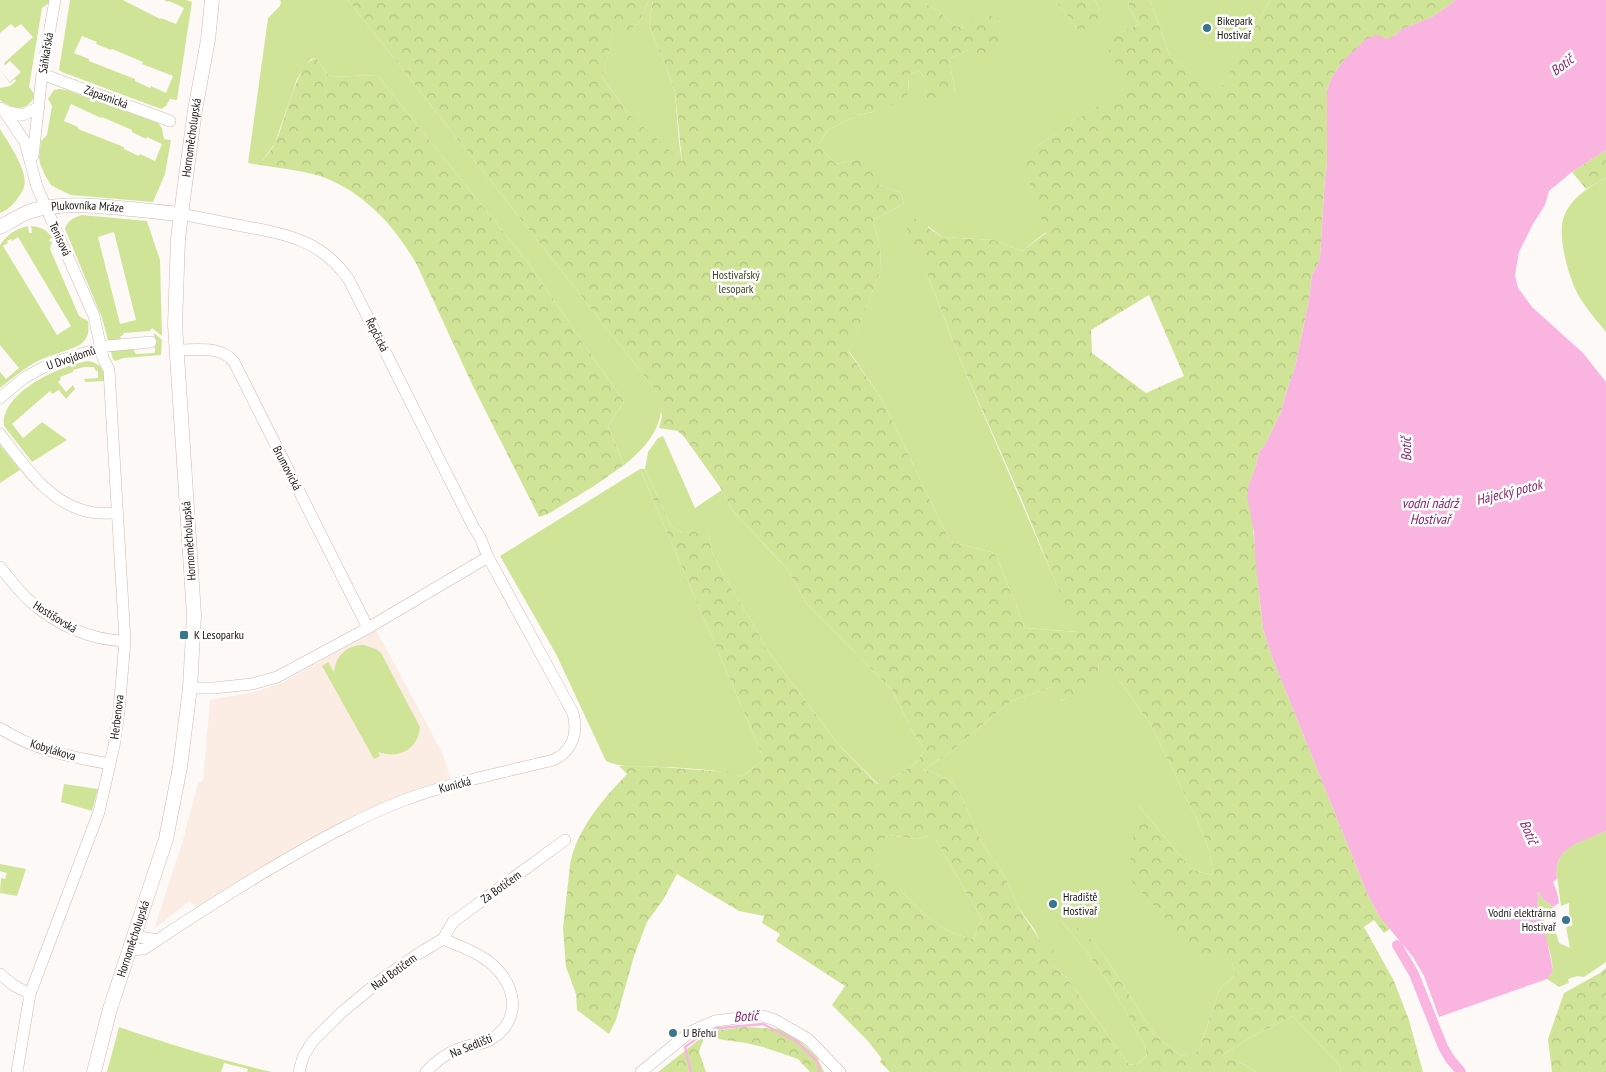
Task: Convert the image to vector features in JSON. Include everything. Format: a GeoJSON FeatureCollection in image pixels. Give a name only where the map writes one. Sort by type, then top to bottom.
{"type":"FeatureCollection","features":[{"type":"Feature","properties":{"kind":"street","name":"Sáňkařská"},"geometry":{"type":"LineString","coordinates":[[32,170],[33,143],[42,74],[55,0]]}},
{"type":"Feature","properties":{"kind":"street","name":"Hornoměcholupská"},"geometry":{"type":"LineString","coordinates":[[94,1072],[110,1009],[166,839],[180,767],[190,688],[194,615],[175,315],[178,239],[208,40],[212,0]]}},
{"type":"Feature","properties":{"kind":"street","name":"Zápasnická"},"geometry":{"type":"LineString","coordinates":[[42,74],[170,121]]}},
{"type":"Feature","properties":{"kind":"street"},"geometry":{"type":"LineString","coordinates":[[2,109],[22,115],[39,107]]}},
{"type":"Feature","properties":{"kind":"street","name":"Tenisová"},"geometry":{"type":"LineString","coordinates":[[2,109],[26,142],[37,187],[94,316],[101,348]]}},
{"type":"Feature","properties":{"kind":"street","name":"Plukovníka Mráze"},"geometry":{"type":"LineString","coordinates":[[0,227],[20,215],[65,205],[181,214]]}},
{"type":"Feature","properties":{"kind":"street","name":"Řepčická"},"geometry":{"type":"LineString","coordinates":[[181,214],[289,235],[320,250],[339,267],[349,280],[480,537],[488,557]]}},
{"type":"Feature","properties":{"kind":"street","name":"U Dvojdomů"},"geometry":{"type":"LineString","coordinates":[[0,398],[15,384],[40,369],[62,360],[101,348],[151,342]]}},
{"type":"Feature","properties":{"kind":"street","name":"Herbenova"},"geometry":{"type":"LineString","coordinates":[[17,1072],[30,994],[99,812],[119,711],[125,641],[111,377],[101,348]]}},
{"type":"Feature","properties":{"kind":"street","name":"Brumovická"},"geometry":{"type":"LineString","coordinates":[[176,350],[217,350],[234,362],[368,628]]}},
{"type":"Feature","properties":{"kind":"street"},"geometry":{"type":"LineString","coordinates":[[0,434],[36,479],[60,499],[76,508],[91,512],[117,513]]}},
{"type":"Feature","properties":{"kind":"street"},"geometry":{"type":"LineString","coordinates":[[190,688],[252,684],[269,680],[285,673],[368,628],[488,557]]}},
{"type":"Feature","properties":{"kind":"street","name":"Kunická"},"geometry":{"type":"LineString","coordinates":[[130,950],[144,949],[247,883],[365,816],[448,786],[553,760],[569,749],[575,732],[573,713],[488,557]]}},
{"type":"Feature","properties":{"kind":"street","name":"Hostišovská"},"geometry":{"type":"LineString","coordinates":[[0,567],[32,603],[64,625],[82,634],[125,641]]}},
{"type":"Feature","properties":{"kind":"street","name":"Kobylákova"},"geometry":{"type":"LineString","coordinates":[[0,728],[11,735],[50,751],[110,764]]}},
{"type":"Feature","properties":{"kind":"street","name":"Za Botičem"},"geometry":{"type":"LineString","coordinates":[[443,939],[453,922],[565,840]]}},
{"type":"Feature","properties":{"kind":"street"},"geometry":{"type":"LineString","coordinates":[[134,936],[158,940]]}},
{"type":"Feature","properties":{"kind":"street","name":"Na Sedlišti"},"geometry":{"type":"LineString","coordinates":[[426,1072],[444,1056],[466,1046],[487,1042],[502,1031],[508,1025],[513,1006],[508,986],[496,967],[484,958],[443,939]]}},
{"type":"Feature","properties":{"kind":"street","name":"Nad Botičem"},"geometry":{"type":"LineString","coordinates":[[299,1072],[303,1057],[312,1042],[342,1012],[382,979],[443,939]]}},
{"type":"Feature","properties":{"kind":"street"},"geometry":{"type":"LineString","coordinates":[[0,974],[13,985],[30,994]]}},
{"type":"Feature","properties":{"kind":"street"},"geometry":{"type":"LineString","coordinates":[[641,1072],[697,1028],[716,1021],[759,1016],[775,1020],[808,1039],[840,1072]]}},
{"type":"Feature","properties":{"kind":"shaded area"},"geometry":{"type":"Polygon","coordinates":[[[376,630],[443,754],[451,780],[363,811],[309,840],[197,909],[190,901],[154,929],[182,844],[198,783],[203,780],[210,700],[258,691],[283,682],[376,630]]]}},
{"type":"Feature","properties":{"kind":"green space"},"geometry":{"type":"Polygon","coordinates":[[[0,0],[50,0],[42,8],[29,87],[35,95],[28,105],[19,108],[10,106],[0,100],[0,88],[10,86],[16,81],[15,79],[10,83],[0,70],[10,82],[21,72],[10,61],[5,65],[4,63],[33,37],[21,24],[15,28],[11,24],[0,33],[0,0]]]}},
{"type":"Feature","properties":{"kind":"green space"},"geometry":{"type":"Polygon","coordinates":[[[70,0],[123,0],[160,19],[176,24],[184,8],[164,0],[186,0],[192,2],[177,100],[170,99],[166,106],[161,109],[59,70],[70,0]],[[82,36],[74,53],[135,79],[135,81],[150,88],[151,86],[166,93],[173,76],[142,64],[143,62],[112,49],[96,44],[97,42],[82,36]]]}},
{"type":"Feature","properties":{"kind":"green space"},"geometry":{"type":"Polygon","coordinates":[[[279,0],[348,0],[657,392],[661,411],[657,427],[648,442],[624,465],[608,426],[624,402],[526,260],[377,75],[330,77],[316,58],[311,59],[297,79],[275,143],[259,165],[248,163],[268,18],[280,6],[281,1],[279,0]]]}},
{"type":"Feature","properties":{"kind":"green space","name":"Hostivařský lesopark"},"geometry":{"type":"Polygon","coordinates":[[[348,0],[649,0],[638,24],[613,38],[602,77],[628,113],[682,162],[675,92],[649,26],[653,0],[914,0],[914,3],[925,3],[940,12],[952,25],[964,28],[979,11],[999,19],[1003,46],[984,56],[969,49],[949,59],[955,91],[939,104],[932,106],[927,100],[927,82],[919,70],[909,75],[908,94],[898,103],[873,112],[857,115],[828,130],[819,144],[836,164],[857,160],[872,161],[879,185],[901,193],[904,204],[873,220],[880,245],[881,269],[849,352],[883,401],[950,542],[995,553],[1025,628],[1076,632],[1021,498],[959,357],[927,273],[902,218],[911,216],[942,237],[994,240],[1022,251],[1046,233],[1024,164],[1036,147],[1129,85],[1109,52],[1112,36],[1139,24],[1129,8],[1128,0],[1150,0],[1170,56],[1218,93],[1270,0],[1456,0],[1432,17],[1400,30],[1396,35],[1343,61],[1332,77],[1327,90],[1327,164],[1320,257],[1312,275],[1308,305],[1295,367],[1281,412],[1265,445],[1259,452],[1249,484],[1263,629],[1272,657],[1367,893],[1379,916],[1390,929],[1384,933],[1374,920],[1364,927],[1394,981],[1409,1020],[1423,1072],[1340,1072],[1341,1067],[1293,1016],[1253,1036],[1222,1055],[1256,1072],[890,1072],[880,1062],[882,1059],[867,1040],[832,1005],[845,986],[776,941],[780,934],[762,923],[764,916],[739,911],[677,874],[663,900],[647,922],[634,956],[616,1020],[609,1034],[577,1010],[576,994],[566,967],[563,928],[570,865],[573,852],[584,827],[627,774],[619,766],[728,772],[742,777],[764,759],[640,469],[645,469],[671,526],[680,531],[688,532],[705,524],[713,554],[765,647],[838,744],[877,784],[897,775],[916,763],[925,750],[913,732],[892,690],[807,604],[787,569],[732,510],[722,490],[685,438],[678,431],[659,428],[662,416],[657,392],[348,0]],[[1149,295],[1091,330],[1092,353],[1146,393],[1184,376],[1149,295]],[[1108,659],[1098,663],[1099,675],[1096,682],[1060,701],[1052,687],[1011,701],[948,754],[923,770],[933,772],[949,780],[956,787],[982,843],[1005,877],[1018,907],[1043,945],[1052,944],[1054,946],[1052,965],[1067,978],[1129,1065],[1138,1064],[1147,1055],[1145,1046],[1113,989],[1060,919],[1065,918],[1091,939],[1106,958],[1154,1034],[1181,1056],[1199,1051],[1219,990],[1235,975],[1231,958],[1201,957],[1128,877],[1138,805],[1192,870],[1213,875],[1210,853],[1198,822],[1151,725],[1119,680],[1108,659]],[[888,835],[870,855],[908,898],[929,918],[951,932],[973,939],[982,919],[933,835],[917,839],[888,835]]]}},
{"type":"Feature","properties":{"kind":"green space"},"geometry":{"type":"Polygon","coordinates":[[[649,0],[653,0],[649,26],[675,92],[682,163],[628,113],[602,77],[613,37],[638,24],[649,0]]]}},
{"type":"Feature","properties":{"kind":"green space"},"geometry":{"type":"Polygon","coordinates":[[[914,0],[1055,0],[1078,30],[1100,11],[1095,0],[1128,0],[1129,8],[1139,24],[1113,36],[1130,85],[1036,147],[1025,164],[1046,232],[1022,251],[994,240],[942,237],[928,226],[927,273],[959,357],[1077,632],[1025,628],[995,553],[950,542],[883,401],[849,351],[881,269],[880,245],[873,220],[904,204],[901,193],[879,185],[857,160],[836,164],[819,144],[828,130],[857,115],[873,112],[908,94],[909,75],[919,70],[927,82],[927,100],[955,91],[949,59],[969,49],[964,28],[952,25],[940,12],[925,3],[914,3],[914,0]]]}},
{"type":"Feature","properties":{"kind":"green space"},"geometry":{"type":"Polygon","coordinates":[[[1055,0],[1095,0],[1100,11],[1101,25],[1078,30],[1055,0]]]}},
{"type":"Feature","properties":{"kind":"green space","name":"Bikepark Hostivař"},"geometry":{"type":"Polygon","coordinates":[[[1150,0],[1270,0],[1218,94],[1170,56],[1150,0]]]}},
{"type":"Feature","properties":{"kind":"green space"},"geometry":{"type":"Polygon","coordinates":[[[316,58],[330,77],[377,75],[526,260],[624,402],[608,426],[624,465],[548,514],[539,517],[470,380],[417,265],[399,237],[364,200],[336,183],[305,172],[259,165],[275,143],[291,96],[302,71],[316,58]]]}},
{"type":"Feature","properties":{"kind":"green space"},"geometry":{"type":"Polygon","coordinates":[[[54,90],[67,90],[158,123],[162,128],[164,139],[171,140],[165,174],[153,202],[71,195],[51,185],[40,164],[39,157],[41,141],[47,135],[52,106],[48,99],[54,90]],[[71,104],[64,121],[78,127],[78,129],[124,147],[124,149],[139,156],[140,154],[155,161],[162,144],[147,137],[146,139],[132,132],[132,130],[71,104]]]}},
{"type":"Feature","properties":{"kind":"green space"},"geometry":{"type":"Polygon","coordinates":[[[0,129],[21,165],[25,181],[16,201],[0,213],[0,129]]]}},
{"type":"Feature","properties":{"kind":"green space"},"geometry":{"type":"Polygon","coordinates":[[[1606,150],[1606,178],[1586,189],[1572,172],[1606,150]]]}},
{"type":"Feature","properties":{"kind":"green space"},"geometry":{"type":"Polygon","coordinates":[[[1606,178],[1606,332],[1577,294],[1563,247],[1562,224],[1567,209],[1576,198],[1606,178]]]}},
{"type":"Feature","properties":{"kind":"green space"},"geometry":{"type":"Polygon","coordinates":[[[82,215],[147,221],[160,260],[162,336],[152,328],[150,331],[123,333],[120,337],[123,341],[128,341],[136,354],[155,353],[154,333],[162,340],[161,355],[124,358],[115,361],[113,359],[102,318],[65,229],[69,222],[82,215]],[[114,232],[98,237],[120,324],[136,320],[114,232]]]}},
{"type":"Feature","properties":{"kind":"green space"},"geometry":{"type":"Polygon","coordinates":[[[28,226],[29,233],[32,233],[31,226],[41,228],[53,239],[51,238],[49,241],[52,242],[50,249],[79,316],[88,321],[88,333],[84,341],[79,345],[33,364],[0,388],[0,372],[6,379],[19,368],[0,345],[0,245],[12,232],[28,226]],[[18,237],[12,241],[11,239],[7,241],[8,243],[3,246],[57,335],[71,326],[18,237]]]}},
{"type":"Feature","properties":{"kind":"green space"},"geometry":{"type":"Polygon","coordinates":[[[88,361],[99,365],[104,374],[105,381],[85,382],[84,379],[98,378],[98,371],[94,367],[73,370],[73,372],[60,377],[61,379],[58,382],[66,392],[73,385],[75,389],[66,399],[59,390],[52,394],[50,391],[12,424],[23,438],[42,422],[67,440],[32,462],[4,426],[5,414],[12,402],[35,382],[63,368],[88,361]]]}},
{"type":"Feature","properties":{"kind":"green space"},"geometry":{"type":"Polygon","coordinates":[[[663,436],[695,508],[722,490],[732,510],[787,569],[807,604],[892,690],[913,732],[925,750],[916,763],[878,784],[838,744],[765,647],[713,554],[705,525],[688,532],[680,531],[671,526],[645,469],[648,452],[658,438],[663,436]]]}},
{"type":"Feature","properties":{"kind":"green space"},"geometry":{"type":"Polygon","coordinates":[[[0,445],[20,470],[0,483],[0,445]]]}},
{"type":"Feature","properties":{"kind":"green space"},"geometry":{"type":"Polygon","coordinates":[[[640,469],[764,759],[742,777],[713,771],[626,766],[606,761],[556,654],[500,556],[640,469]]]}},
{"type":"Feature","properties":{"kind":"green space"},"geometry":{"type":"Polygon","coordinates":[[[358,645],[364,645],[381,653],[420,727],[416,742],[406,751],[393,754],[378,752],[380,756],[374,759],[322,666],[328,662],[334,672],[337,661],[343,652],[358,645]]]}},
{"type":"Feature","properties":{"kind":"green space"},"geometry":{"type":"Polygon","coordinates":[[[1108,658],[1119,680],[1151,725],[1198,822],[1210,853],[1213,875],[1192,870],[1138,805],[1201,957],[1231,957],[1235,975],[1219,990],[1199,1051],[1181,1056],[1154,1034],[1106,958],[1091,939],[1060,919],[1113,989],[1145,1046],[1147,1055],[1138,1064],[1129,1065],[1067,978],[1052,965],[1034,929],[1018,907],[1005,877],[982,843],[956,787],[949,780],[933,772],[923,770],[948,754],[1011,701],[1052,687],[1061,701],[1099,675],[1098,663],[1108,658]]]}},
{"type":"Feature","properties":{"kind":"green space"},"geometry":{"type":"Polygon","coordinates":[[[64,784],[98,789],[92,811],[61,802],[64,784]]]}},
{"type":"Feature","properties":{"kind":"green space"},"geometry":{"type":"Polygon","coordinates":[[[1606,831],[1606,962],[1584,977],[1577,976],[1568,979],[1569,983],[1559,987],[1547,979],[1553,971],[1551,956],[1538,909],[1539,898],[1537,894],[1539,892],[1542,898],[1553,907],[1544,921],[1547,924],[1554,925],[1559,943],[1570,948],[1566,927],[1573,925],[1569,914],[1569,903],[1561,906],[1556,869],[1560,857],[1569,847],[1606,831]]]}},
{"type":"Feature","properties":{"kind":"green space"},"geometry":{"type":"Polygon","coordinates":[[[888,835],[917,839],[933,835],[982,919],[973,939],[951,932],[929,918],[907,898],[869,855],[888,835]]]}},
{"type":"Feature","properties":{"kind":"green space"},"geometry":{"type":"Polygon","coordinates":[[[0,864],[26,869],[17,896],[0,893],[1,878],[5,879],[7,873],[0,871],[0,864]]]}},
{"type":"Feature","properties":{"kind":"green space"},"geometry":{"type":"Polygon","coordinates":[[[1606,968],[1606,1072],[1552,1072],[1548,1039],[1564,993],[1606,968]]]}},
{"type":"Feature","properties":{"kind":"green space"},"geometry":{"type":"Polygon","coordinates":[[[1293,1016],[1341,1067],[1340,1072],[1256,1072],[1222,1055],[1253,1036],[1293,1016]]]}},
{"type":"Feature","properties":{"kind":"green space"},"geometry":{"type":"Polygon","coordinates":[[[119,1027],[195,1051],[272,1072],[247,1072],[248,1069],[224,1063],[221,1072],[107,1072],[119,1027]]]}},
{"type":"Feature","properties":{"kind":"green space"},"geometry":{"type":"Polygon","coordinates":[[[745,1027],[781,1029],[799,1040],[817,1057],[824,1072],[810,1072],[798,1059],[763,1047],[704,1037],[699,1052],[706,1072],[658,1072],[710,1031],[745,1027]]]}},
{"type":"Feature","properties":{"kind":"water","name":"vodní nádrž Hostivař"},"geometry":{"type":"Polygon","coordinates":[[[1456,0],[1606,0],[1606,150],[1572,172],[1549,191],[1545,205],[1519,252],[1515,275],[1518,288],[1532,307],[1583,353],[1606,382],[1606,831],[1579,842],[1564,852],[1559,859],[1557,879],[1553,882],[1559,903],[1553,907],[1542,898],[1539,892],[1537,894],[1539,898],[1538,909],[1553,971],[1547,979],[1439,1017],[1424,976],[1413,957],[1379,916],[1367,893],[1272,657],[1263,629],[1254,532],[1247,496],[1259,452],[1265,445],[1281,412],[1295,367],[1308,305],[1312,275],[1320,257],[1327,164],[1327,90],[1332,77],[1343,61],[1367,38],[1378,35],[1386,39],[1396,35],[1400,30],[1432,17],[1456,0]]]}},
{"type":"Feature","properties":{"kind":"waterway"},"geometry":{"type":"LineString","coordinates":[[1397,945],[1414,974],[1443,1047],[1461,1072]]}},
{"type":"Feature","properties":{"kind":"waterway","name":"Botič"},"geometry":{"type":"LineString","coordinates":[[691,1072],[685,1047],[710,1029],[763,1024],[796,1041],[817,1061],[820,1072]]}},
{"type":"Feature","properties":{"kind":"place","name":"Bikepark Hostivař"},"geometry":{"type":"Point","coordinates":[1207,28]}},
{"type":"Feature","properties":{"kind":"place","name":"K Lesoparku"},"geometry":{"type":"Point","coordinates":[184,635]}},
{"type":"Feature","properties":{"kind":"place","name":"Hradiště Hostivař"},"geometry":{"type":"Point","coordinates":[1053,904]}},
{"type":"Feature","properties":{"kind":"place","name":"Vodní elektrárna Hostivař"},"geometry":{"type":"Point","coordinates":[1566,920]}},
{"type":"Feature","properties":{"kind":"place","name":"U Břehu"},"geometry":{"type":"Point","coordinates":[673,1033]}},
{"type":"Feature","properties":{"kind":"water label","name":"Hájecký potok"},"geometry":{"type":"Point","coordinates":[1509,492]}}]}
